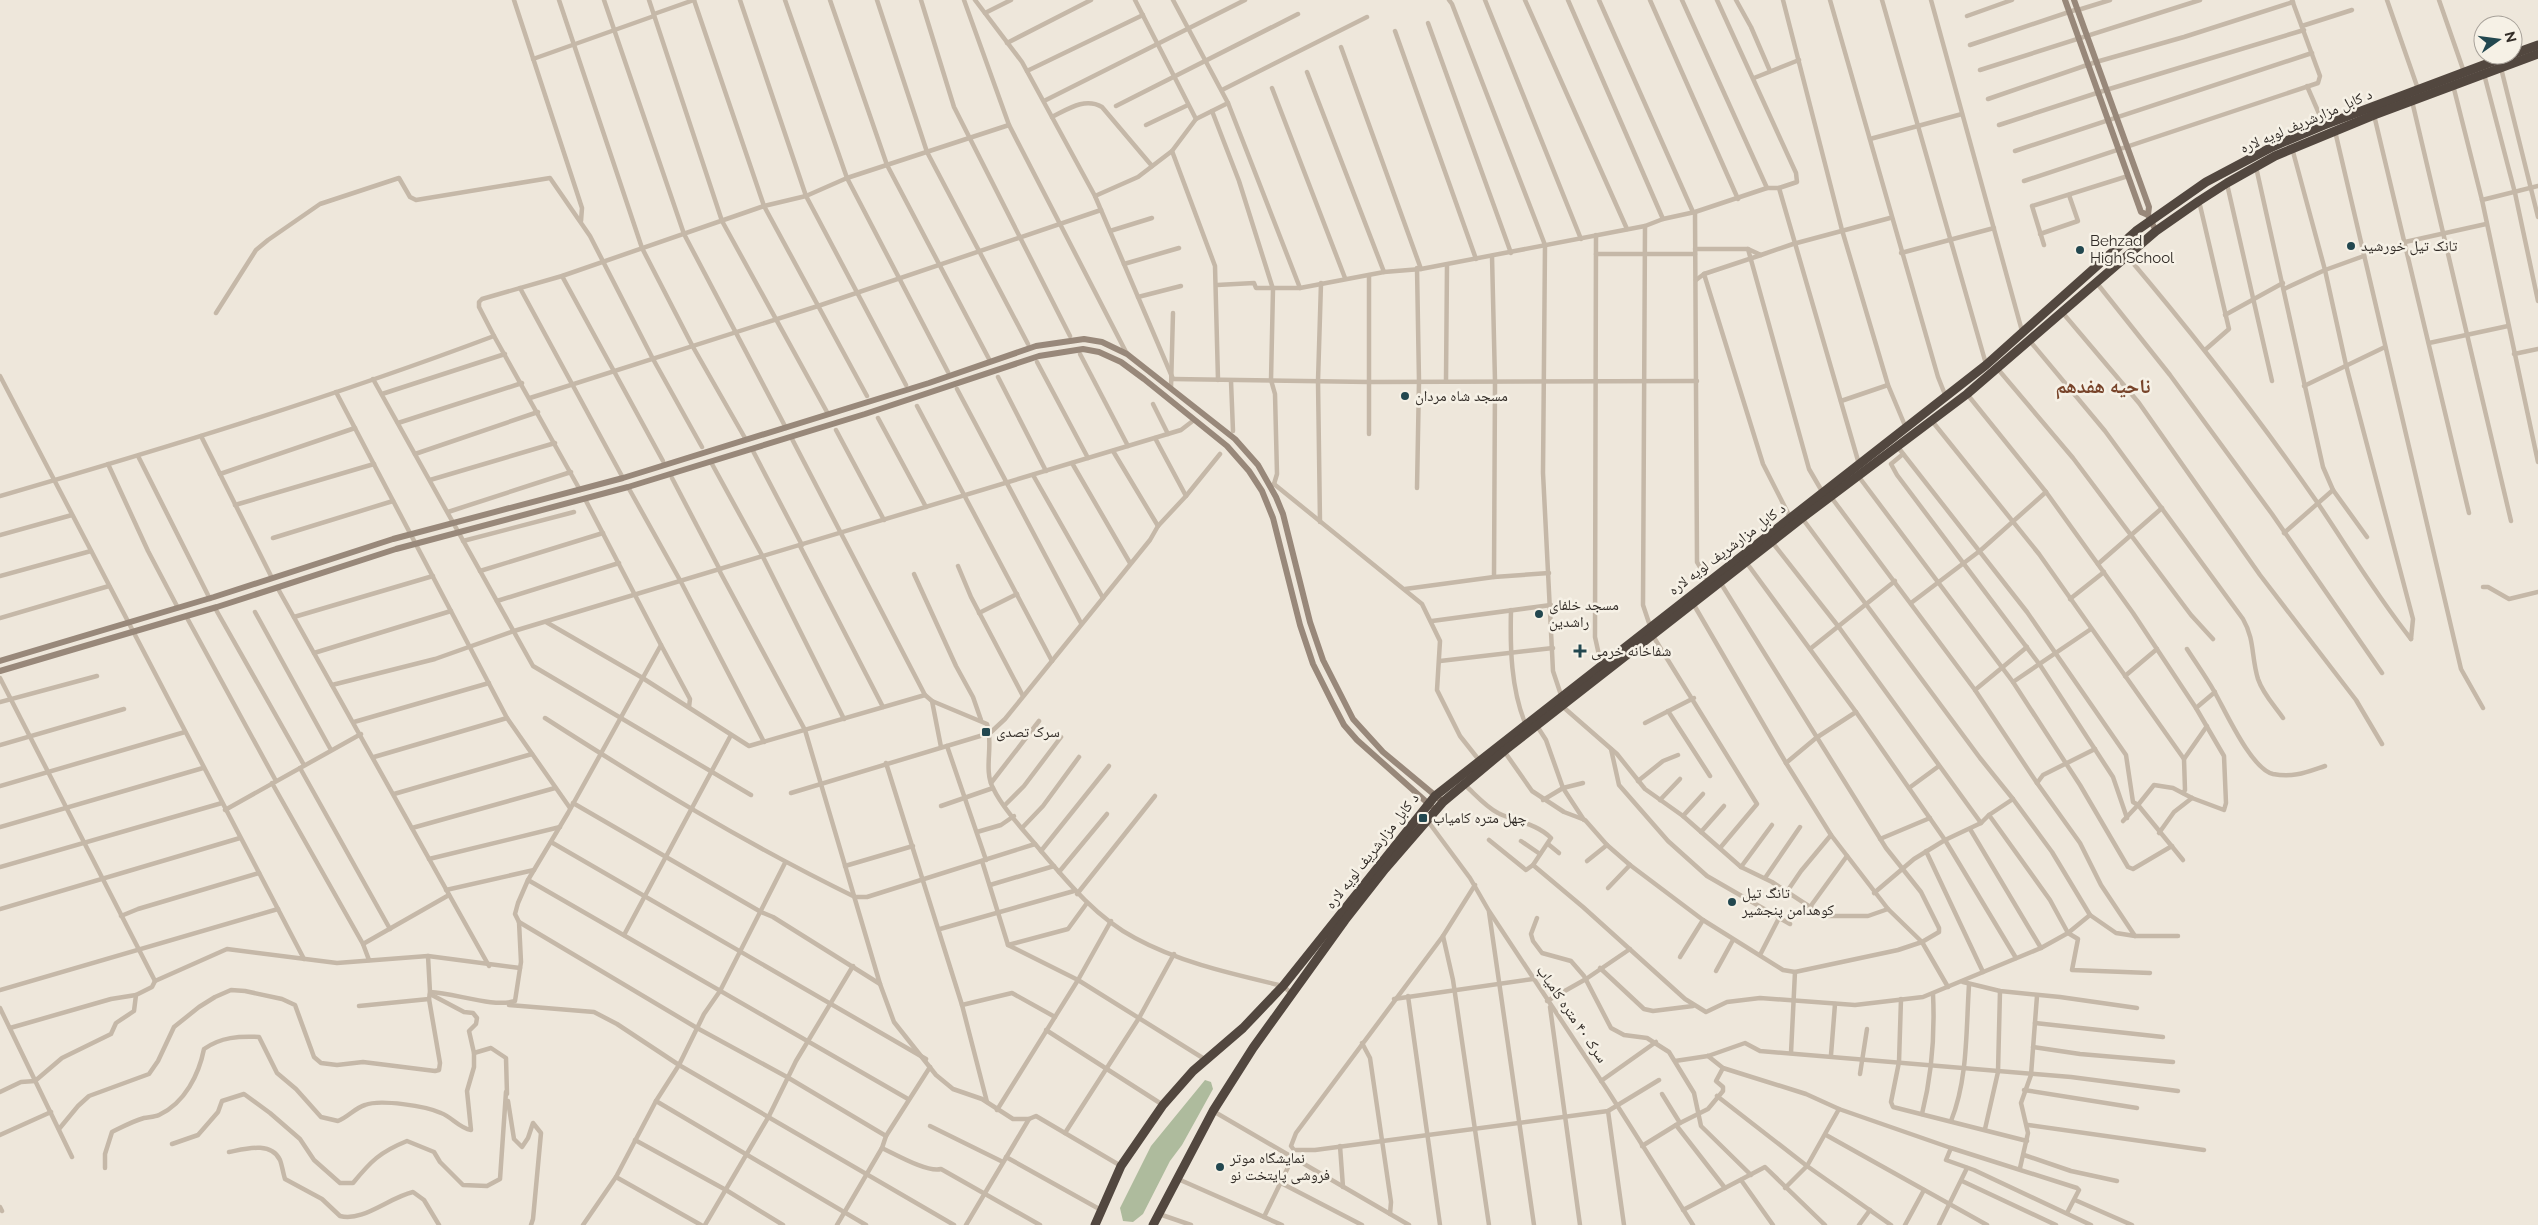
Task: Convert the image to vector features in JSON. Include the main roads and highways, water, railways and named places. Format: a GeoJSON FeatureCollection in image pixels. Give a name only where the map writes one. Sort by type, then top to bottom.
{"type":"FeatureCollection","features":[{"type":"Feature","properties":{"kind":"highway","name":"د کابل مزارشریف لویه لاره"},"geometry":{"type":"LineString","coordinates":[[2523,50],[2538,44]]}},
{"type":"Feature","properties":{"kind":"highway","name":"د کابل مزارشریف لویه لاره"},"geometry":{"type":"LineString","coordinates":[[1153,1225],[1213,1111],[1291,993],[1345,920],[1426,819],[1443,802],[1504,751],[1694,605],[1720,582],[1802,518],[1860,465],[1906,428],[1946,397],[1992,368],[2029,340],[2156,231],[2199,201],[2227,182],[2293,149],[2412,100],[2537,57]]}},
{"type":"Feature","properties":{"kind":"highway","name":"د کابل مزارشریف لویه لاره"},"geometry":{"type":"LineString","coordinates":[[1095,1225],[1120,1166],[1163,1105],[1193,1071],[1243,1028],[1283,986],[1427,803],[1435,796],[1708,580],[1791,518],[1858,477],[1967,394],[1992,368],[2022,331],[2150,218],[2206,182],[2290,140],[2324,125],[2483,65]]}},
{"type":"Feature","properties":{"kind":"main road"},"geometry":{"type":"LineString","coordinates":[[2065,0],[2141,212],[2150,218]]}},
{"type":"Feature","properties":{"kind":"main road"},"geometry":{"type":"LineString","coordinates":[[2074,0],[2156,231]]}},
{"type":"Feature","properties":{"kind":"main road"},"geometry":{"type":"LineString","coordinates":[[0,660],[210,599],[411,534],[622,478],[929,384],[1036,346],[1084,338],[1102,342],[1126,354],[1235,439],[1258,465],[1272,485],[1288,531],[1310,622],[1323,660],[1353,719],[1364,733],[1443,802]]}},
{"type":"Feature","properties":{"kind":"main road"},"geometry":{"type":"LineString","coordinates":[[0,671],[215,608],[416,544],[628,487],[932,393],[1039,356],[1083,349],[1099,352],[1121,362],[1227,446],[1239,458],[1267,501],[1278,534],[1300,625],[1314,664],[1344,725],[1377,760],[1436,810]]}},
{"type":"Feature","properties":{"kind":"main road"},"geometry":{"type":"LineString","coordinates":[[929,384],[932,393]]}},
{"type":"Feature","properties":{"kind":"place","name":"تانک تیل خورشید"},"geometry":{"type":"Point","coordinates":[2351,246]}},
{"type":"Feature","properties":{"kind":"place","name":"Behzad High School"},"geometry":{"type":"Point","coordinates":[2080,250]}},
{"type":"Feature","properties":{"kind":"place","name":"مسجد شاه مردان"},"geometry":{"type":"Point","coordinates":[1405,396]}},
{"type":"Feature","properties":{"kind":"place","name":"مسجد خلفای راشدین"},"geometry":{"type":"Point","coordinates":[1539,614]}},
{"type":"Feature","properties":{"kind":"place","name":"شفاخانه خرمی"},"geometry":{"type":"Point","coordinates":[1580,651]}},
{"type":"Feature","properties":{"kind":"place","name":"سرک تصدی"},"geometry":{"type":"Point","coordinates":[986,732]}},
{"type":"Feature","properties":{"kind":"place","name":"چهل متره کامیاب"},"geometry":{"type":"Point","coordinates":[1423,818]}},
{"type":"Feature","properties":{"kind":"place","name":"تانگ تیل کوهدامن پنجشیر"},"geometry":{"type":"Point","coordinates":[1732,902]}},
{"type":"Feature","properties":{"kind":"place","name":"نمایشگاه موتر فروشی پایتخت نو"},"geometry":{"type":"Point","coordinates":[1220,1167]}},
{"type":"Feature","properties":{"kind":"district","name":"ناحیه هفدهم"},"geometry":{"type":"Point","coordinates":[2103,386]}}]}
